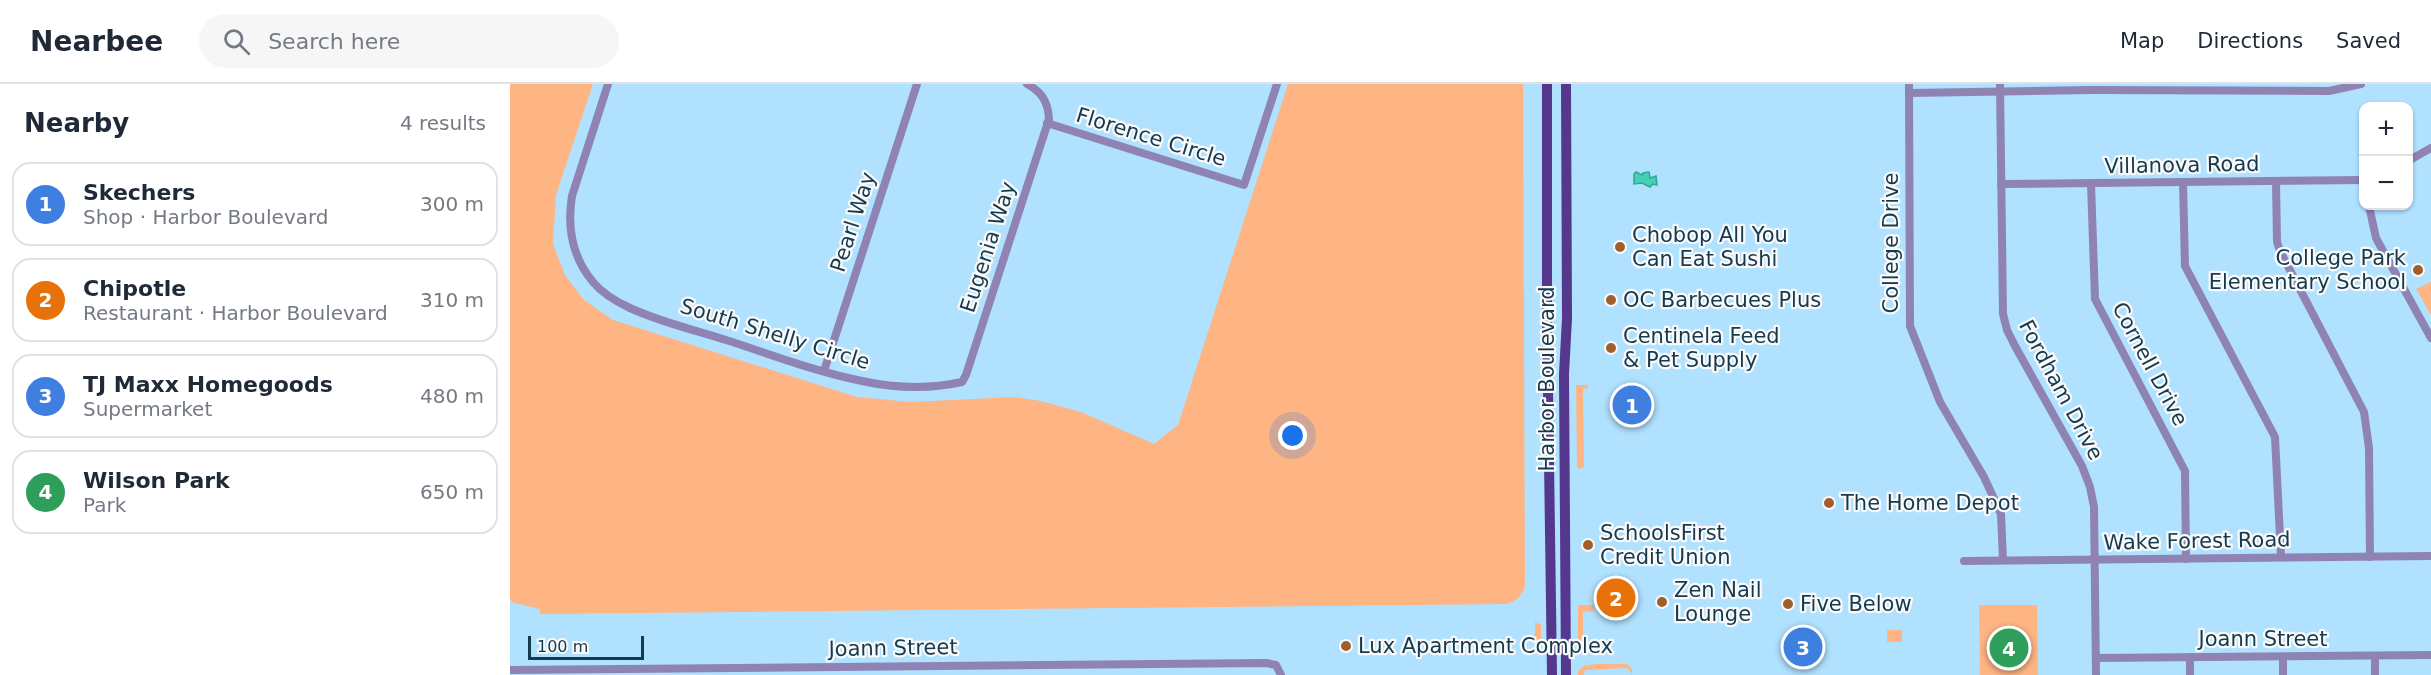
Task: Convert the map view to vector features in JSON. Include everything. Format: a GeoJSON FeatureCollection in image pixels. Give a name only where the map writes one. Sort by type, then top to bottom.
{"type":"FeatureCollection","features":[{"type":"Feature","properties":{"kind":"main road","name":"Harbor Boulevard"},"geometry":{"type":"LineString","coordinates":[[1547,84],[1547,318],[1552,675]]}},
{"type":"Feature","properties":{"kind":"main road","name":"Harbor Boulevard"},"geometry":{"type":"LineString","coordinates":[[1566,84],[1567,318],[1564,374],[1566,675]]}},
{"type":"Feature","properties":{"kind":"street","name":"South Shelly Circle"},"geometry":{"type":"LineString","coordinates":[[608,84],[572,196],[570,212],[572,239],[582,266],[594,283],[618,301],[649,315],[861,381],[903,386],[962,382]]}},
{"type":"Feature","properties":{"kind":"street","name":"Pearl Way"},"geometry":{"type":"LineString","coordinates":[[824,371],[917,84]]}},
{"type":"Feature","properties":{"kind":"street"},"geometry":{"type":"LineString","coordinates":[[1027,84],[1035,88],[1047,104],[1047,123]]}},
{"type":"Feature","properties":{"kind":"street","name":"Florence Circle"},"geometry":{"type":"LineString","coordinates":[[1047,123],[1244,185],[1277,84]]}},
{"type":"Feature","properties":{"kind":"street"},"geometry":{"type":"LineString","coordinates":[[1909,88],[2277,88],[2329,91],[2361,84]]}},
{"type":"Feature","properties":{"kind":"street","name":"College Drive"},"geometry":{"type":"LineString","coordinates":[[1909,88],[1910,326],[1940,402],[1984,477],[2001,514],[2003,560]]}},
{"type":"Feature","properties":{"kind":"street","name":"Fordham Drive"},"geometry":{"type":"LineString","coordinates":[[2000,88],[2001,295],[2004,322],[2088,480],[2094,507],[2096,675]]}},
{"type":"Feature","properties":{"kind":"street","name":"Eugenia Way"},"geometry":{"type":"LineString","coordinates":[[962,382],[1047,123]]}},
{"type":"Feature","properties":{"kind":"street"},"geometry":{"type":"LineString","coordinates":[[2413,159],[2431,148]]}},
{"type":"Feature","properties":{"kind":"street","name":"Villanova Road"},"geometry":{"type":"LineString","coordinates":[[2001,184],[2359,180]]}},
{"type":"Feature","properties":{"kind":"street"},"geometry":{"type":"LineString","coordinates":[[2276,182],[2277,242],[2280,251],[2366,421],[2369,448],[2370,557]]}},
{"type":"Feature","properties":{"kind":"street"},"geometry":{"type":"LineString","coordinates":[[2183,183],[2185,267],[2275,437],[2281,557]]}},
{"type":"Feature","properties":{"kind":"street","name":"Cornell Drive"},"geometry":{"type":"LineString","coordinates":[[2091,184],[2095,299],[2185,471],[2186,559]]}},
{"type":"Feature","properties":{"kind":"street"},"geometry":{"type":"LineString","coordinates":[[2370,210],[2376,238],[2431,338]]}},
{"type":"Feature","properties":{"kind":"street","name":"Wake Forest Road"},"geometry":{"type":"LineString","coordinates":[[1964,561],[2431,556]]}},
{"type":"Feature","properties":{"kind":"street"},"geometry":{"type":"LineString","coordinates":[[2375,656],[2375,675]]}},
{"type":"Feature","properties":{"kind":"street","name":"Joann Street"},"geometry":{"type":"LineString","coordinates":[[2096,658],[2431,656]]}},
{"type":"Feature","properties":{"kind":"street"},"geometry":{"type":"LineString","coordinates":[[2190,657],[2190,675]]}},
{"type":"Feature","properties":{"kind":"street"},"geometry":{"type":"LineString","coordinates":[[2283,657],[2283,675]]}},
{"type":"Feature","properties":{"kind":"street","name":"Joann Street"},"geometry":{"type":"LineString","coordinates":[[510,670],[576,672],[983,670],[1091,664],[1266,663],[1276,665],[1281,675]]}},
{"type":"Feature","properties":{"kind":"street"},"geometry":{"type":"LineString","coordinates":[[1091,664],[1091,675]]}},
{"type":"Feature","properties":{"kind":"street"},"geometry":{"type":"LineString","coordinates":[[1154,664],[1154,675]]}},
{"type":"Feature","properties":{"kind":"shaded area"},"geometry":{"type":"Polygon","coordinates":[[[510,84],[593,84],[556,195],[553,244],[565,275],[584,300],[613,320],[857,397],[911,402],[1014,397],[1041,401],[1081,412],[1154,444],[1178,425],[1288,84],[1523,84],[1525,586],[1522,593],[1516,600],[1506,604],[540,614],[540,609],[514,603],[510,600],[510,84]]]}},
{"type":"Feature","properties":{"kind":"shaded area"},"geometry":{"type":"Polygon","coordinates":[[[1636,172],[1642,175],[1649,172],[1650,178],[1656,176],[1657,185],[1653,184],[1650,187],[1642,183],[1634,184],[1636,172]]]}},
{"type":"Feature","properties":{"kind":"shaded area"},"geometry":{"type":"Polygon","coordinates":[[[2431,282],[2431,315],[2416,289],[2431,282]]]}},
{"type":"Feature","properties":{"kind":"shaded area"},"geometry":{"type":"Polygon","coordinates":[[[1576,385],[1588,385],[1588,388],[1583,389],[1584,467],[1579,469],[1577,465],[1576,385]]]}},
{"type":"Feature","properties":{"kind":"shaded area"},"geometry":{"type":"Polygon","coordinates":[[[1578,605],[1594,605],[1594,611],[1583,612],[1583,652],[1578,646],[1578,605]]]}},
{"type":"Feature","properties":{"kind":"shaded area"},"geometry":{"type":"Polygon","coordinates":[[[1979,605],[2037,605],[2038,675],[1980,675],[1979,605]]]}},
{"type":"Feature","properties":{"kind":"shaded area"},"geometry":{"type":"Polygon","coordinates":[[[1535,622],[1541,625],[1541,647],[1536,651],[1533,635],[1535,634],[1535,622]]]}},
{"type":"Feature","properties":{"kind":"shaded area"},"geometry":{"type":"Polygon","coordinates":[[[1887,630],[1902,630],[1902,642],[1887,642],[1887,630]]]}},
{"type":"Feature","properties":{"kind":"shaded area"},"geometry":{"type":"Polygon","coordinates":[[[1627,664],[1632,669],[1632,675],[1629,669],[1625,668],[1585,670],[1584,675],[1578,675],[1578,671],[1584,666],[1627,664]]]}},
{"type":"Feature","properties":{"kind":"place","name":"Chobop All You Can Eat Sushi"},"geometry":{"type":"Point","coordinates":[1620,247]}},
{"type":"Feature","properties":{"kind":"place","name":"College Park Elementary School"},"geometry":{"type":"Point","coordinates":[2418,270]}},
{"type":"Feature","properties":{"kind":"place","name":"OC Barbecues Plus"},"geometry":{"type":"Point","coordinates":[1611,300]}},
{"type":"Feature","properties":{"kind":"place","name":"Centinela Feed & Pet Supply"},"geometry":{"type":"Point","coordinates":[1611,348]}},
{"type":"Feature","properties":{"kind":"place","name":"Skechers"},"geometry":{"type":"Point","coordinates":[1632,405]}},
{"type":"Feature","properties":{"kind":"place","name":"The Home Depot"},"geometry":{"type":"Point","coordinates":[1829,503]}},
{"type":"Feature","properties":{"kind":"place","name":"SchoolsFirst Credit Union"},"geometry":{"type":"Point","coordinates":[1588,545]}},
{"type":"Feature","properties":{"kind":"place","name":"Chipotle"},"geometry":{"type":"Point","coordinates":[1616,598]}},
{"type":"Feature","properties":{"kind":"place","name":"Zen Nail Lounge"},"geometry":{"type":"Point","coordinates":[1662,602]}},
{"type":"Feature","properties":{"kind":"place","name":"Five Below"},"geometry":{"type":"Point","coordinates":[1788,604]}},
{"type":"Feature","properties":{"kind":"place","name":"Lux Apartment Complex"},"geometry":{"type":"Point","coordinates":[1346,646]}},
{"type":"Feature","properties":{"kind":"place","name":"TJ Maxx Homegoods"},"geometry":{"type":"Point","coordinates":[1803,647]}},
{"type":"Feature","properties":{"kind":"place","name":"Wilson Park"},"geometry":{"type":"Point","coordinates":[2009,648]}}]}
